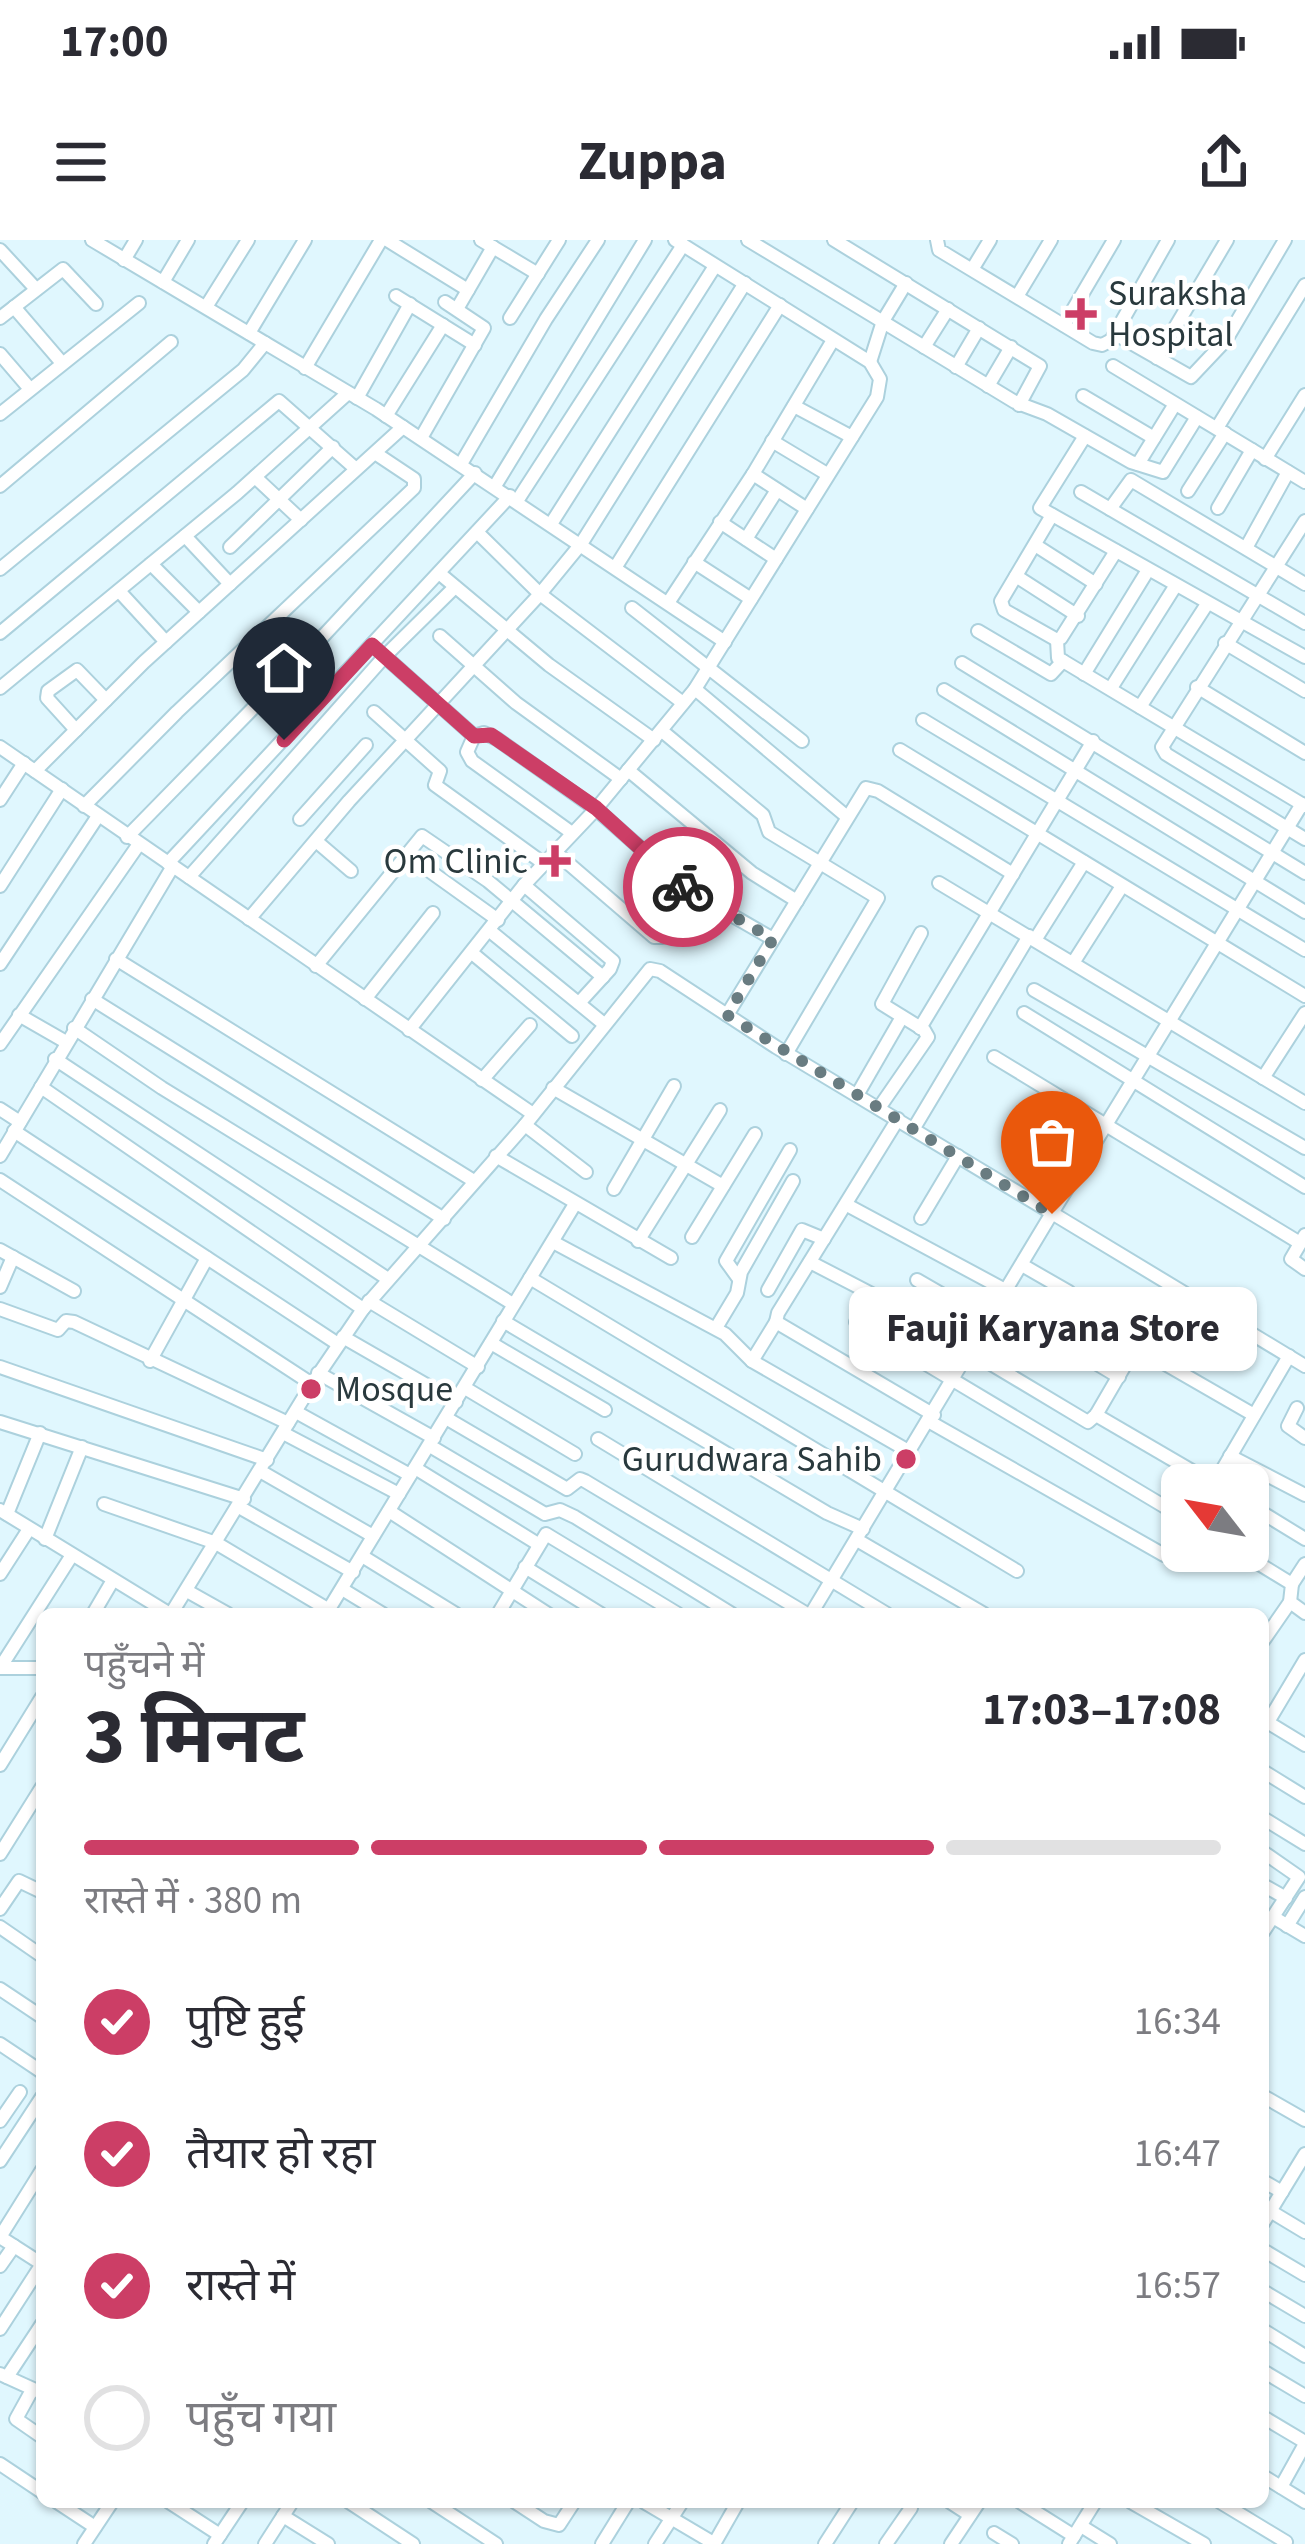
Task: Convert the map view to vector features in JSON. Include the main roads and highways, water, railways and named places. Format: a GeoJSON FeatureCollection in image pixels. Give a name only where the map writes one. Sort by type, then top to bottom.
{"type":"FeatureCollection","features":[{"type":"Feature","properties":{"kind":"place","name":"Suraksha Hospital"},"geometry":{"type":"Point","coordinates":[1081,314]}},
{"type":"Feature","properties":{"kind":"place","name":"Om Clinic"},"geometry":{"type":"Point","coordinates":[555,861]}},
{"type":"Feature","properties":{"kind":"place","name":"Fauji Karyana Store"},"geometry":{"type":"Point","coordinates":[1052,1214]}},
{"type":"Feature","properties":{"kind":"place","name":"Mosque"},"geometry":{"type":"Point","coordinates":[311,1389]}},
{"type":"Feature","properties":{"kind":"place","name":"Gurudwara Sahib"},"geometry":{"type":"Point","coordinates":[906,1459]}}]}
